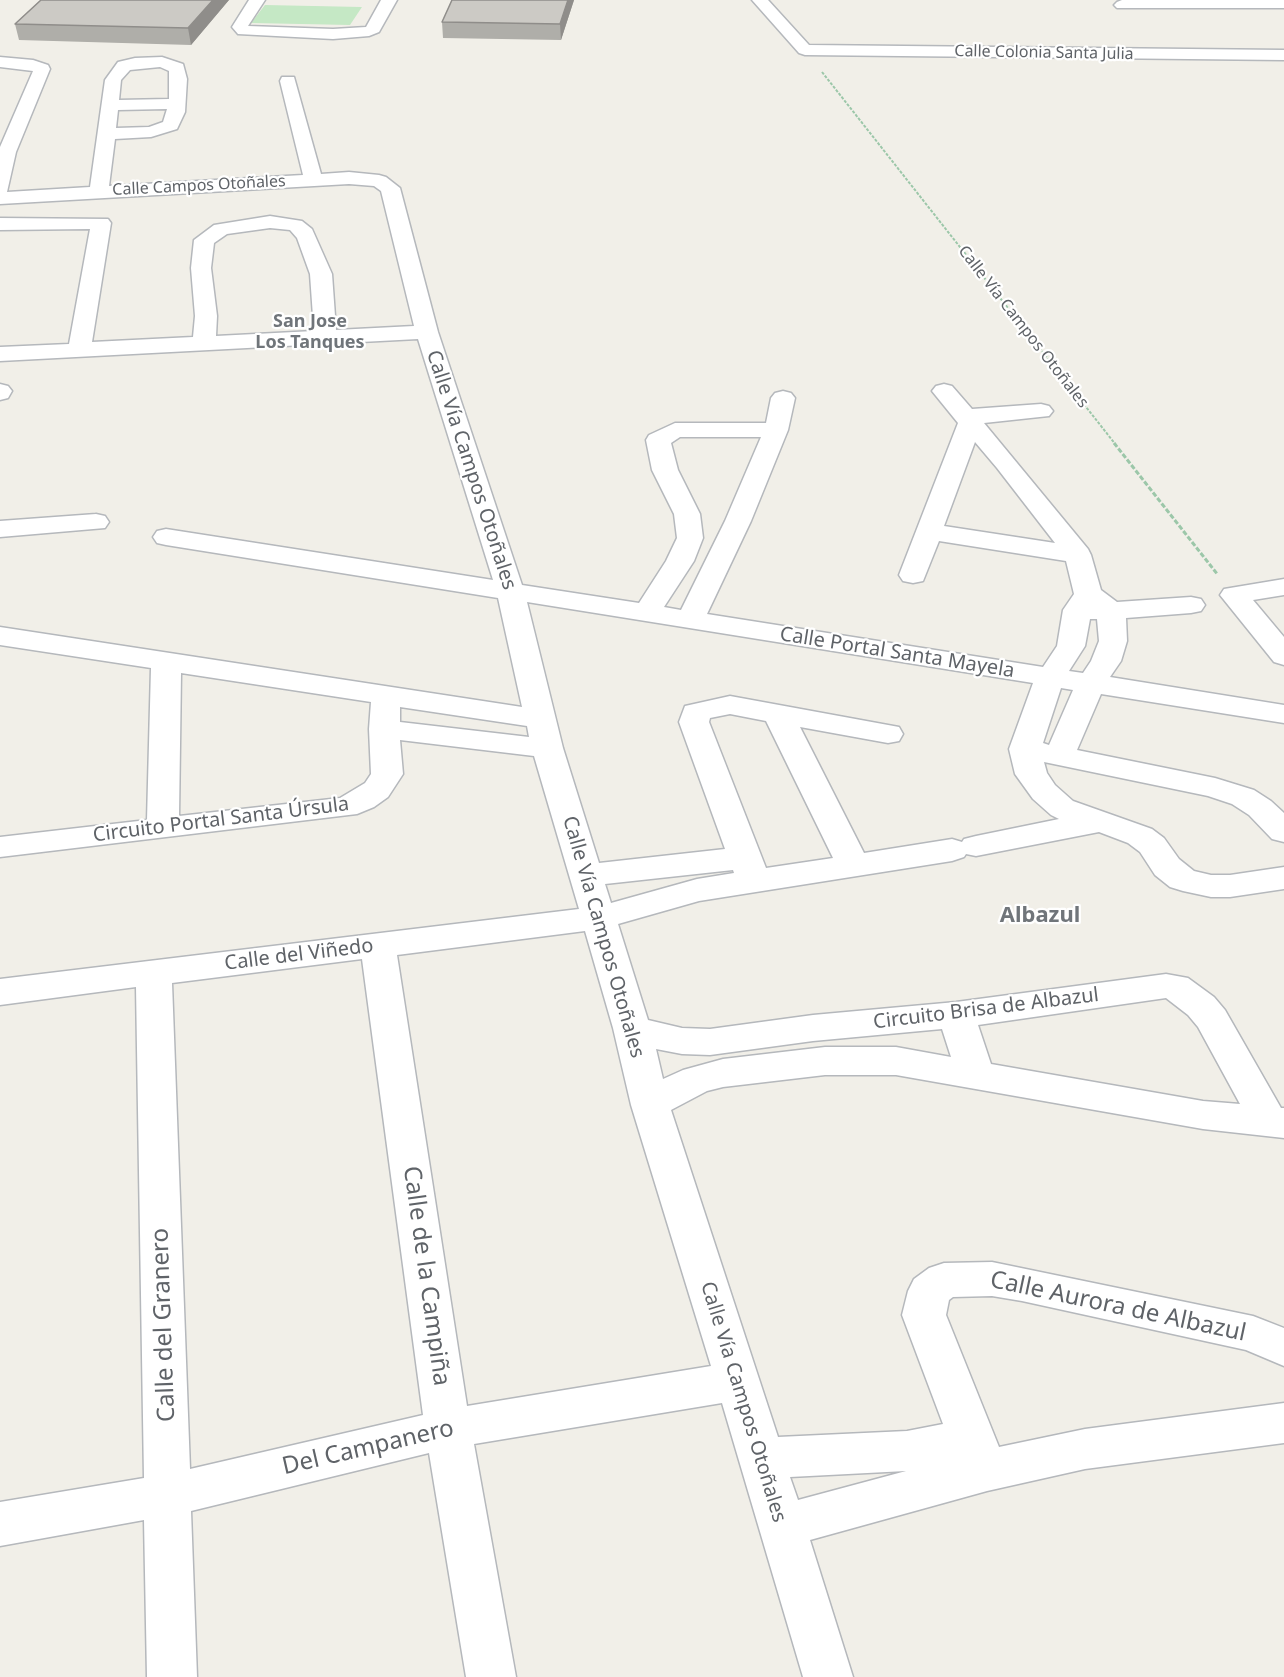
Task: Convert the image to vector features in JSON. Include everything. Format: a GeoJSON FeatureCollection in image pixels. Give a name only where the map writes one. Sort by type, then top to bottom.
{"type":"FeatureCollection","features":[{"type":"Feature","properties":{"kind":"street"},"geometry":{"type":"LineString","coordinates":[[257,0],[240,27],[244,31],[333,34],[373,29],[389,0]]}},
{"type":"Feature","properties":{"kind":"street"},"geometry":{"type":"LineString","coordinates":[[760,0],[805,50]]}},
{"type":"Feature","properties":{"kind":"street"},"geometry":{"type":"LineString","coordinates":[[1122,5],[1284,3]]}},
{"type":"Feature","properties":{"kind":"street","name":"Calle Colonia Santa Julia"},"geometry":{"type":"LineString","coordinates":[[805,50],[1284,55]]}},
{"type":"Feature","properties":{"kind":"street"},"geometry":{"type":"LineString","coordinates":[[0,62],[33,65],[42,69],[4,152],[0,188]]}},
{"type":"Feature","properties":{"kind":"street"},"geometry":{"type":"LineString","coordinates":[[99,192],[112,80],[124,66],[149,62],[177,68],[179,79],[173,123],[162,129],[139,133],[106,134]]}},
{"type":"Feature","properties":{"kind":"street"},"geometry":{"type":"LineString","coordinates":[[288,81],[313,179]]}},
{"type":"Feature","properties":{"kind":"street"},"geometry":{"type":"LineString","coordinates":[[110,105],[176,104]]}},
{"type":"Feature","properties":{"kind":"street","name":"Calle Campos Otoñales"},"geometry":{"type":"LineString","coordinates":[[0,198],[313,179],[368,179],[387,184],[393,193]]}},
{"type":"Feature","properties":{"kind":"street","name":"Calle Vía Campos Otoñales"},"geometry":{"type":"LineString","coordinates":[[393,193],[427,332],[510,590],[543,734],[632,1028],[650,1105],[762,1458],[828,1677]]}},
{"type":"Feature","properties":{"kind":"street"},"geometry":{"type":"LineString","coordinates":[[204,343],[206,316],[201,268],[204,240],[221,229],[270,222],[295,225],[302,229],[307,238],[321,274],[325,337]]}},
{"type":"Feature","properties":{"kind":"street"},"geometry":{"type":"LineString","coordinates":[[0,224],[101,223],[79,350]]}},
{"type":"Feature","properties":{"kind":"street"},"geometry":{"type":"LineString","coordinates":[[0,354],[427,332]]}},
{"type":"Feature","properties":{"kind":"street"},"geometry":{"type":"LineString","coordinates":[[944,391],[1006,463],[1078,555],[1082,602],[1071,646],[1050,678],[1025,749],[1031,774],[1044,792],[1062,808],[1140,836],[1152,845],[1167,867],[1182,879],[1211,886],[1230,886],[1284,878]]}},
{"type":"Feature","properties":{"kind":"street"},"geometry":{"type":"LineString","coordinates":[[691,619],[738,521],[776,430],[783,398]]}},
{"type":"Feature","properties":{"kind":"street"},"geometry":{"type":"LineString","coordinates":[[967,420],[1041,411]]}},
{"type":"Feature","properties":{"kind":"street"},"geometry":{"type":"LineString","coordinates":[[913,575],[967,420]]}},
{"type":"Feature","properties":{"kind":"street"},"geometry":{"type":"LineString","coordinates":[[647,612],[680,561],[690,538],[687,514],[665,470],[658,440],[675,430],[776,430]]}},
{"type":"Feature","properties":{"kind":"street"},"geometry":{"type":"LineString","coordinates":[[954,459],[1006,463]]}},
{"type":"Feature","properties":{"kind":"street"},"geometry":{"type":"LineString","coordinates":[[687,514],[738,521]]}},
{"type":"Feature","properties":{"kind":"street"},"geometry":{"type":"LineString","coordinates":[[0,529],[96,522]]}},
{"type":"Feature","properties":{"kind":"street"},"geometry":{"type":"LineString","coordinates":[[928,532],[1078,555]]}},
{"type":"Feature","properties":{"kind":"street","name":"Calle Portal Santa Mayela"},"geometry":{"type":"LineString","coordinates":[[166,537],[1284,714]]}},
{"type":"Feature","properties":{"kind":"street"},"geometry":{"type":"LineString","coordinates":[[1234,595],[1284,587]]}},
{"type":"Feature","properties":{"kind":"street"},"geometry":{"type":"LineString","coordinates":[[1234,595],[1284,656]]}},
{"type":"Feature","properties":{"kind":"street"},"geometry":{"type":"LineString","coordinates":[[1082,602],[1111,611],[1191,605]]}},
{"type":"Feature","properties":{"kind":"street"},"geometry":{"type":"LineString","coordinates":[[1059,757],[1090,685],[1106,662],[1113,641],[1111,611]]}},
{"type":"Feature","properties":{"kind":"street"},"geometry":{"type":"LineString","coordinates":[[0,636],[386,696],[543,734]]}},
{"type":"Feature","properties":{"kind":"street"},"geometry":{"type":"LineString","coordinates":[[163,828],[166,662]]}},
{"type":"Feature","properties":{"kind":"street","name":"Circuito Portal Santa Úrsula"},"geometry":{"type":"LineString","coordinates":[[0,847],[346,807],[363,800],[377,790],[387,774],[384,729],[386,696]]}},
{"type":"Feature","properties":{"kind":"street"},"geometry":{"type":"LineString","coordinates":[[750,869],[694,722],[696,712],[730,705],[888,734]]}},
{"type":"Feature","properties":{"kind":"street"},"geometry":{"type":"LineString","coordinates":[[778,714],[854,866]]}},
{"type":"Feature","properties":{"kind":"street"},"geometry":{"type":"LineString","coordinates":[[384,729],[543,734]]}},
{"type":"Feature","properties":{"kind":"street"},"geometry":{"type":"LineString","coordinates":[[1025,749],[1215,788],[1243,797],[1260,808],[1284,832]]}},
{"type":"Feature","properties":{"kind":"street"},"geometry":{"type":"LineString","coordinates":[[585,875],[854,866],[1101,822]]}},
{"type":"Feature","properties":{"kind":"street","name":"Calle del Viñedo"},"geometry":{"type":"LineString","coordinates":[[0,992],[598,918],[697,890],[750,869]]}},
{"type":"Feature","properties":{"kind":"street","name":"Calle de la Campiña"},"geometry":{"type":"LineString","coordinates":[[378,945],[448,1429],[491,1677]]}},
{"type":"Feature","properties":{"kind":"street","name":"Calle del Granero"},"geometry":{"type":"LineString","coordinates":[[154,973],[172,1677]]}},
{"type":"Feature","properties":{"kind":"street","name":"Circuito Brisa de Albazul"},"geometry":{"type":"LineString","coordinates":[[650,1105],[680,1087],[819,1045],[956,1015],[1166,986],[1175,987],[1201,1006],[1212,1019],[1277,1123]]}},
{"type":"Feature","properties":{"kind":"street"},"geometry":{"type":"LineString","coordinates":[[956,1015],[975,1073]]}},
{"type":"Feature","properties":{"kind":"street","name":"Circuito Brisa de Albazul"},"geometry":{"type":"LineString","coordinates":[[632,1028],[682,1041],[819,1045],[896,1061],[975,1073],[1203,1115],[1277,1123]]}},
{"type":"Feature","properties":{"kind":"street","name":"Calle Aurora de Albazul"},"geometry":{"type":"LineString","coordinates":[[979,1454],[924,1315],[929,1291],[944,1280],[992,1279],[1022,1284],[1253,1334],[1284,1348]]}},
{"type":"Feature","properties":{"kind":"street","name":"Del Campanero"},"geometry":{"type":"LineString","coordinates":[[0,1524],[169,1495],[448,1429],[738,1381]]}},
{"type":"Feature","properties":{"kind":"street"},"geometry":{"type":"LineString","coordinates":[[762,1458],[908,1450],[979,1454],[1085,1449],[1284,1423]]}},
{"type":"Feature","properties":{"kind":"street"},"geometry":{"type":"LineString","coordinates":[[782,1526],[979,1454]]}},
{"type":"Feature","properties":{"kind":"path","name":"Calle Vía Campos Otoñales"},"geometry":{"type":"LineString","coordinates":[[805,50],[1234,595]]}},
{"type":"Feature","properties":{"kind":"green space"},"geometry":{"type":"Polygon","coordinates":[[[265,5],[362,7],[350,25],[251,23],[265,5]]]}},
{"type":"Feature","properties":{"kind":"building"},"geometry":{"type":"Polygon","coordinates":[[[41,0],[213,0],[188,28],[15,24],[41,0]]]}},
{"type":"Feature","properties":{"kind":"building"},"geometry":{"type":"Polygon","coordinates":[[[452,0],[568,0],[560,24],[442,22],[452,0]]]}},
{"type":"Feature","properties":{"kind":"district","name":"San Jose Los Tanques"},"geometry":{"type":"Point","coordinates":[310,332]}},
{"type":"Feature","properties":{"kind":"district","name":"Albazul"},"geometry":{"type":"Point","coordinates":[1040,916]}}]}
